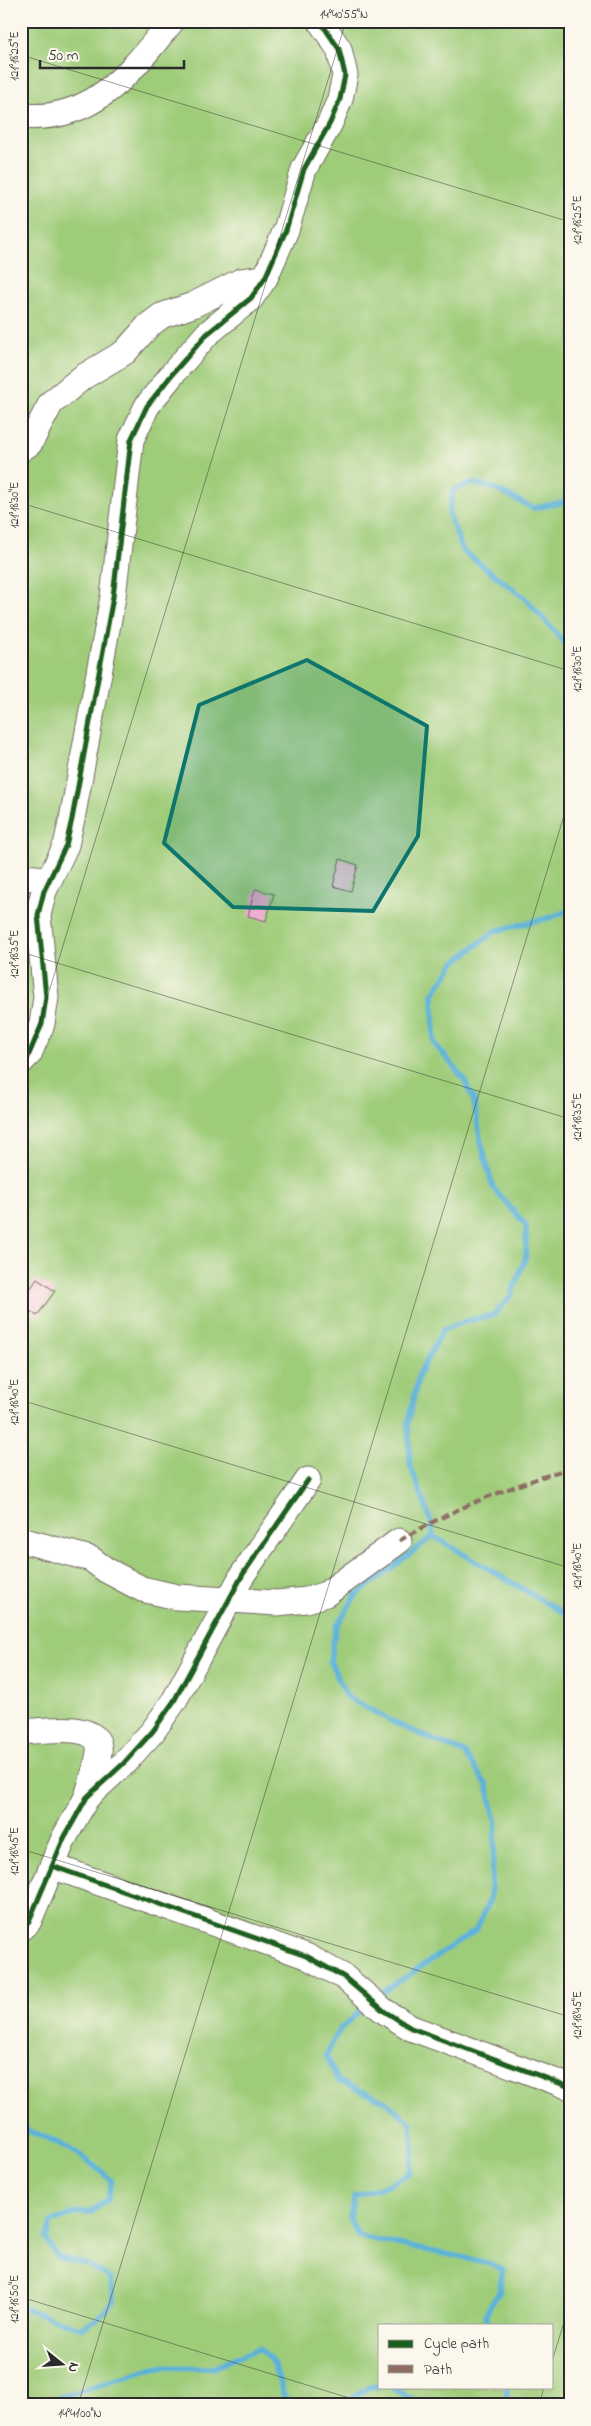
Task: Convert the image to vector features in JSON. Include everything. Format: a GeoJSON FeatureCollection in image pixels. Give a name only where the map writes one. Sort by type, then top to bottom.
{"type":"FeatureCollection","features":[{"type":"Feature","properties":{"kind":"street"},"geometry":{"type":"LineString","coordinates":[[21,116],[65,114],[96,100],[116,85],[172,21]]}},
{"type":"Feature","properties":{"kind":"street"},"geometry":{"type":"LineString","coordinates":[[21,1062],[29,1054],[42,1024],[46,997],[38,915],[44,891],[66,845],[81,774],[113,597],[131,440],[148,406],[174,372],[207,334],[251,298],[265,278],[286,230],[304,169],[330,123],[342,91],[345,75],[339,49],[320,21]]}},
{"type":"Feature","properties":{"kind":"street"},"geometry":{"type":"LineString","coordinates":[[21,449],[30,443],[51,403],[83,377],[125,352],[148,326],[161,316],[193,305],[241,281],[265,278]]}},
{"type":"Feature","properties":{"kind":"street"},"geometry":{"type":"LineString","coordinates":[[21,877],[50,880]]}},
{"type":"Feature","properties":{"kind":"street"},"geometry":{"type":"LineString","coordinates":[[87,1797],[124,1763],[153,1731],[174,1700],[243,1574],[308,1480]]}},
{"type":"Feature","properties":{"kind":"street"},"geometry":{"type":"LineString","coordinates":[[21,1540],[91,1559],[106,1570],[142,1589],[178,1597],[277,1604],[307,1600],[326,1594],[399,1541]]}},
{"type":"Feature","properties":{"kind":"street"},"geometry":{"type":"LineString","coordinates":[[21,1732],[79,1730],[93,1734],[98,1739],[100,1751],[87,1797],[52,1866],[29,1921],[21,1928]]}},
{"type":"Feature","properties":{"kind":"street"},"geometry":{"type":"LineString","coordinates":[[52,1866],[306,1956],[344,1977],[384,2011],[411,2028],[570,2087]]}},
{"type":"Feature","properties":{"kind":"highlighted area"},"geometry":{"type":"Polygon","coordinates":[[[307,660],[427,726],[418,836],[373,911],[233,907],[164,843],[199,705],[307,660]]]}},
{"type":"Feature","properties":{"kind":"green space"},"geometry":{"type":"Polygon","coordinates":[[[21,21],[570,21],[570,2405],[21,2405],[21,21]]]}},
{"type":"Feature","properties":{"kind":"building"},"geometry":{"type":"Polygon","coordinates":[[[340,859],[358,865],[351,891],[333,886],[340,859]]]}},
{"type":"Feature","properties":{"kind":"building"},"geometry":{"type":"Polygon","coordinates":[[[255,889],[274,894],[266,921],[248,916],[255,889]]]}},
{"type":"Feature","properties":{"kind":"building"},"geometry":{"type":"Polygon","coordinates":[[[37,1279],[55,1291],[37,1316],[21,1305],[21,1302],[37,1279]]]}},
{"type":"Feature","properties":{"kind":"waterway"},"geometry":{"type":"LineString","coordinates":[[570,501],[533,508],[493,488],[472,483],[453,490],[449,514],[462,550],[526,599],[570,649]]}},
{"type":"Feature","properties":{"kind":"waterway"},"geometry":{"type":"LineString","coordinates":[[433,1536],[431,1521],[410,1465],[408,1423],[419,1374],[443,1330],[466,1321],[494,1315],[511,1296],[526,1256],[526,1225],[493,1188],[480,1138],[474,1101],[464,1079],[434,1043],[433,994],[454,963],[495,931],[552,917],[570,910]]}},
{"type":"Feature","properties":{"kind":"waterway"},"geometry":{"type":"LineString","coordinates":[[433,1536],[570,1617]]}},
{"type":"Feature","properties":{"kind":"waterway"},"geometry":{"type":"LineString","coordinates":[[376,1997],[476,1930],[490,1899],[496,1821],[487,1785],[464,1753],[399,1725],[347,1697],[330,1661],[336,1627],[356,1595],[433,1536]]}},
{"type":"Feature","properties":{"kind":"waterway"},"geometry":{"type":"LineString","coordinates":[[367,2005],[340,2029],[326,2055],[338,2081],[385,2101],[411,2123],[413,2153],[409,2174],[390,2184],[355,2196],[349,2217],[358,2236],[480,2261],[503,2269],[499,2292],[485,2315],[490,2324]]}},
{"type":"Feature","properties":{"kind":"waterway"},"geometry":{"type":"LineString","coordinates":[[21,2129],[46,2137],[70,2149],[112,2181],[107,2200],[91,2212],[72,2214],[51,2223],[46,2239],[57,2257],[88,2265],[111,2279],[114,2300],[97,2320],[81,2328],[21,2307]]}},
{"type":"Feature","properties":{"kind":"waterway"},"geometry":{"type":"LineString","coordinates":[[21,2404],[48,2401],[154,2367],[213,2368],[259,2348],[274,2364],[285,2399],[294,2405]]}},
{"type":"Feature","properties":{"kind":"waterway"},"geometry":{"type":"LineString","coordinates":[[343,2405],[369,2387],[378,2386]]}},
{"type":"Feature","properties":{"kind":"waterway"},"geometry":{"type":"LineString","coordinates":[[393,2388],[424,2405]]}},
{"type":"Feature","properties":{"kind":"waterway"},"geometry":{"type":"LineString","coordinates":[[507,2388],[507,2405]]}},
{"type":"Feature","properties":{"kind":"marked path"},"geometry":{"type":"LineString","coordinates":[[399,1541],[440,1518],[482,1499],[570,1468]]}},
{"type":"Feature","properties":{"kind":"cycle path"},"geometry":{"type":"LineString","coordinates":[[21,1062],[29,1054],[42,1024],[46,997],[38,915],[44,891],[66,845],[72,819],[113,597],[131,440],[147,406],[174,372],[207,334],[251,298],[265,278],[286,230],[304,169],[330,123],[340,99],[345,75],[339,49],[320,21]]}},
{"type":"Feature","properties":{"kind":"cycle path"},"geometry":{"type":"LineString","coordinates":[[21,1928],[29,1921],[64,1838],[87,1797],[124,1763],[153,1731],[174,1701],[243,1574],[308,1480]]}},
{"type":"Feature","properties":{"kind":"cycle path"},"geometry":{"type":"LineString","coordinates":[[52,1866],[306,1956],[344,1977],[384,2011],[411,2028],[570,2087]]}}]}
